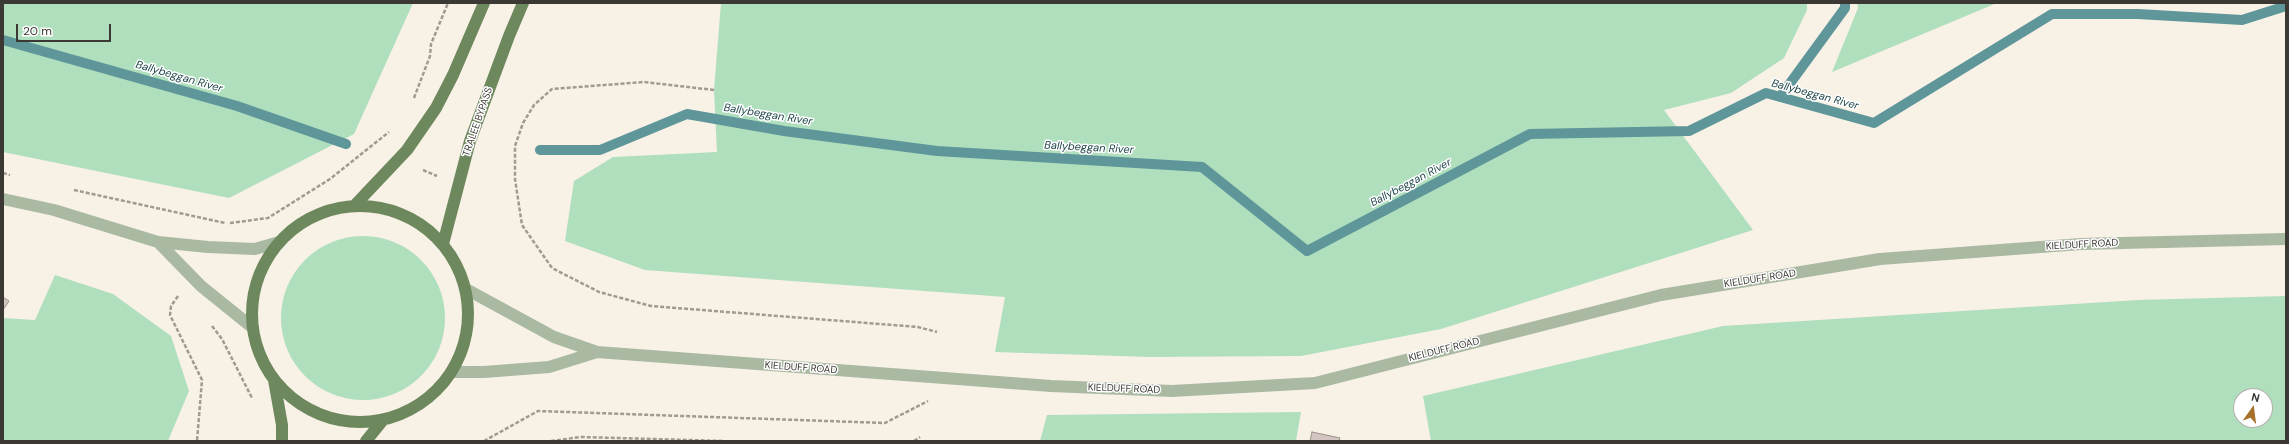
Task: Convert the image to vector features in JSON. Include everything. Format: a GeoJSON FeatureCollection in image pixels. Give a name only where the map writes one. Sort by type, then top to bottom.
{"type":"FeatureCollection","features":[{"type":"Feature","properties":{"kind":"main road"},"geometry":{"type":"LineString","coordinates":[[355,205],[408,150],[436,108],[453,75],[484,3]]}},
{"type":"Feature","properties":{"kind":"main road","name":"TRALEE BYPASS"},"geometry":{"type":"LineString","coordinates":[[443,244],[470,141],[509,36],[523,3]]}},
{"type":"Feature","properties":{"kind":"main road"},"geometry":{"type":"LineString","coordinates":[[355,205],[382,208],[407,216],[426,228],[443,244],[452,256],[466,289],[469,312],[467,335],[462,354],[452,372],[435,393],[414,408],[383,420],[346,422],[312,411],[291,397],[274,380],[260,355],[252,328],[252,305],[256,282],[266,261],[279,242],[293,229],[309,218],[331,209],[355,205]]}},
{"type":"Feature","properties":{"kind":"main road"},"geometry":{"type":"LineString","coordinates":[[274,380],[282,425],[282,441]]}},
{"type":"Feature","properties":{"kind":"main road"},"geometry":{"type":"LineString","coordinates":[[366,441],[383,420]]}},
{"type":"Feature","properties":{"kind":"street"},"geometry":{"type":"LineString","coordinates":[[3,199],[54,210],[158,242],[208,247],[255,249],[279,242]]}},
{"type":"Feature","properties":{"kind":"street","name":"KIELDUFF ROAD"},"geometry":{"type":"LineString","coordinates":[[597,352],[1051,386],[1172,391],[1316,383],[1661,295],[1880,259],[2081,244],[2286,239]]}},
{"type":"Feature","properties":{"kind":"street"},"geometry":{"type":"LineString","coordinates":[[158,242],[202,286],[252,328]]}},
{"type":"Feature","properties":{"kind":"street"},"geometry":{"type":"LineString","coordinates":[[466,289],[531,326],[554,337],[597,352]]}},
{"type":"Feature","properties":{"kind":"street"},"geometry":{"type":"LineString","coordinates":[[452,372],[484,372],[549,367],[597,352]]}},
{"type":"Feature","properties":{"kind":"path"},"geometry":{"type":"LineString","coordinates":[[410,105],[430,56],[431,44],[448,3]]}},
{"type":"Feature","properties":{"kind":"path"},"geometry":{"type":"LineString","coordinates":[[714,90],[644,82],[552,89],[534,105],[522,123],[515,146],[515,179],[522,225],[552,268],[599,292],[651,306],[918,327],[937,332]]}},
{"type":"Feature","properties":{"kind":"path"},"geometry":{"type":"LineString","coordinates":[[68,189],[229,224],[268,218],[330,179],[384,138],[394,128]]}},
{"type":"Feature","properties":{"kind":"path"},"geometry":{"type":"LineString","coordinates":[[423,170],[442,178]]}},
{"type":"Feature","properties":{"kind":"path"},"geometry":{"type":"LineString","coordinates":[[3,174],[17,177]]}},
{"type":"Feature","properties":{"kind":"path"},"geometry":{"type":"LineString","coordinates":[[179,294],[171,306],[170,315],[202,380],[197,441]]}},
{"type":"Feature","properties":{"kind":"path"},"geometry":{"type":"LineString","coordinates":[[207,321],[222,339],[254,402]]}},
{"type":"Feature","properties":{"kind":"path"},"geometry":{"type":"LineString","coordinates":[[484,441],[538,412],[885,423],[932,399]]}},
{"type":"Feature","properties":{"kind":"path"},"geometry":{"type":"LineString","coordinates":[[552,441],[581,437],[724,441]]}},
{"type":"Feature","properties":{"kind":"path"},"geometry":{"type":"LineString","coordinates":[[914,441],[920,437]]}},
{"type":"Feature","properties":{"kind":"green space"},"geometry":{"type":"Polygon","coordinates":[[[3,3],[413,3],[354,134],[229,198],[3,152],[3,3]]]}},
{"type":"Feature","properties":{"kind":"green space"},"geometry":{"type":"Polygon","coordinates":[[[721,3],[1807,3],[1807,10],[1784,58],[1731,93],[1664,110],[1753,230],[1441,329],[1301,356],[1149,357],[995,352],[1005,297],[645,270],[565,241],[574,181],[613,157],[717,152],[714,90],[721,3]]]}},
{"type":"Feature","properties":{"kind":"green space"},"geometry":{"type":"Polygon","coordinates":[[[1857,3],[1997,3],[1832,72],[1858,8],[1857,3]]]}},
{"type":"Feature","properties":{"kind":"green space"},"geometry":{"type":"Polygon","coordinates":[[[355,236],[371,236],[387,239],[402,246],[415,254],[427,266],[442,294],[445,318],[444,334],[439,349],[427,370],[415,382],[387,397],[371,400],[355,400],[339,397],[324,390],[311,382],[299,370],[284,342],[281,326],[281,310],[284,294],[291,279],[299,266],[311,254],[339,239],[355,236]]]}},
{"type":"Feature","properties":{"kind":"green space"},"geometry":{"type":"Polygon","coordinates":[[[55,275],[113,294],[171,336],[189,391],[168,441],[3,441],[3,318],[35,320],[55,275]]]}},
{"type":"Feature","properties":{"kind":"green space"},"geometry":{"type":"Polygon","coordinates":[[[2286,296],[2286,441],[1431,441],[1423,396],[1723,326],[2138,300],[2286,296]]]}},
{"type":"Feature","properties":{"kind":"green space"},"geometry":{"type":"Polygon","coordinates":[[[1301,412],[1296,441],[1040,441],[1047,415],[1301,412]]]}},
{"type":"Feature","properties":{"kind":"building"},"geometry":{"type":"Polygon","coordinates":[[[3,297],[9,301],[3,310],[3,297]]]}},
{"type":"Feature","properties":{"kind":"building"},"geometry":{"type":"Polygon","coordinates":[[[1312,432],[1340,438],[1339,441],[1310,441],[1312,432]]]}},
{"type":"Feature","properties":{"kind":"waterway"},"geometry":{"type":"LineString","coordinates":[[1780,97],[1845,8],[1845,3]]}},
{"type":"Feature","properties":{"kind":"waterway","name":"Ballybeggan River"},"geometry":{"type":"LineString","coordinates":[[540,150],[600,150],[687,114],[784,131],[937,151],[1202,167],[1307,251],[1530,134],[1689,131],[1766,93],[1874,123],[2052,14],[2138,14],[2242,20],[2286,6]]}},
{"type":"Feature","properties":{"kind":"waterway","name":"Ballybeggan River"},"geometry":{"type":"LineString","coordinates":[[3,40],[237,106],[346,144]]}}]}
